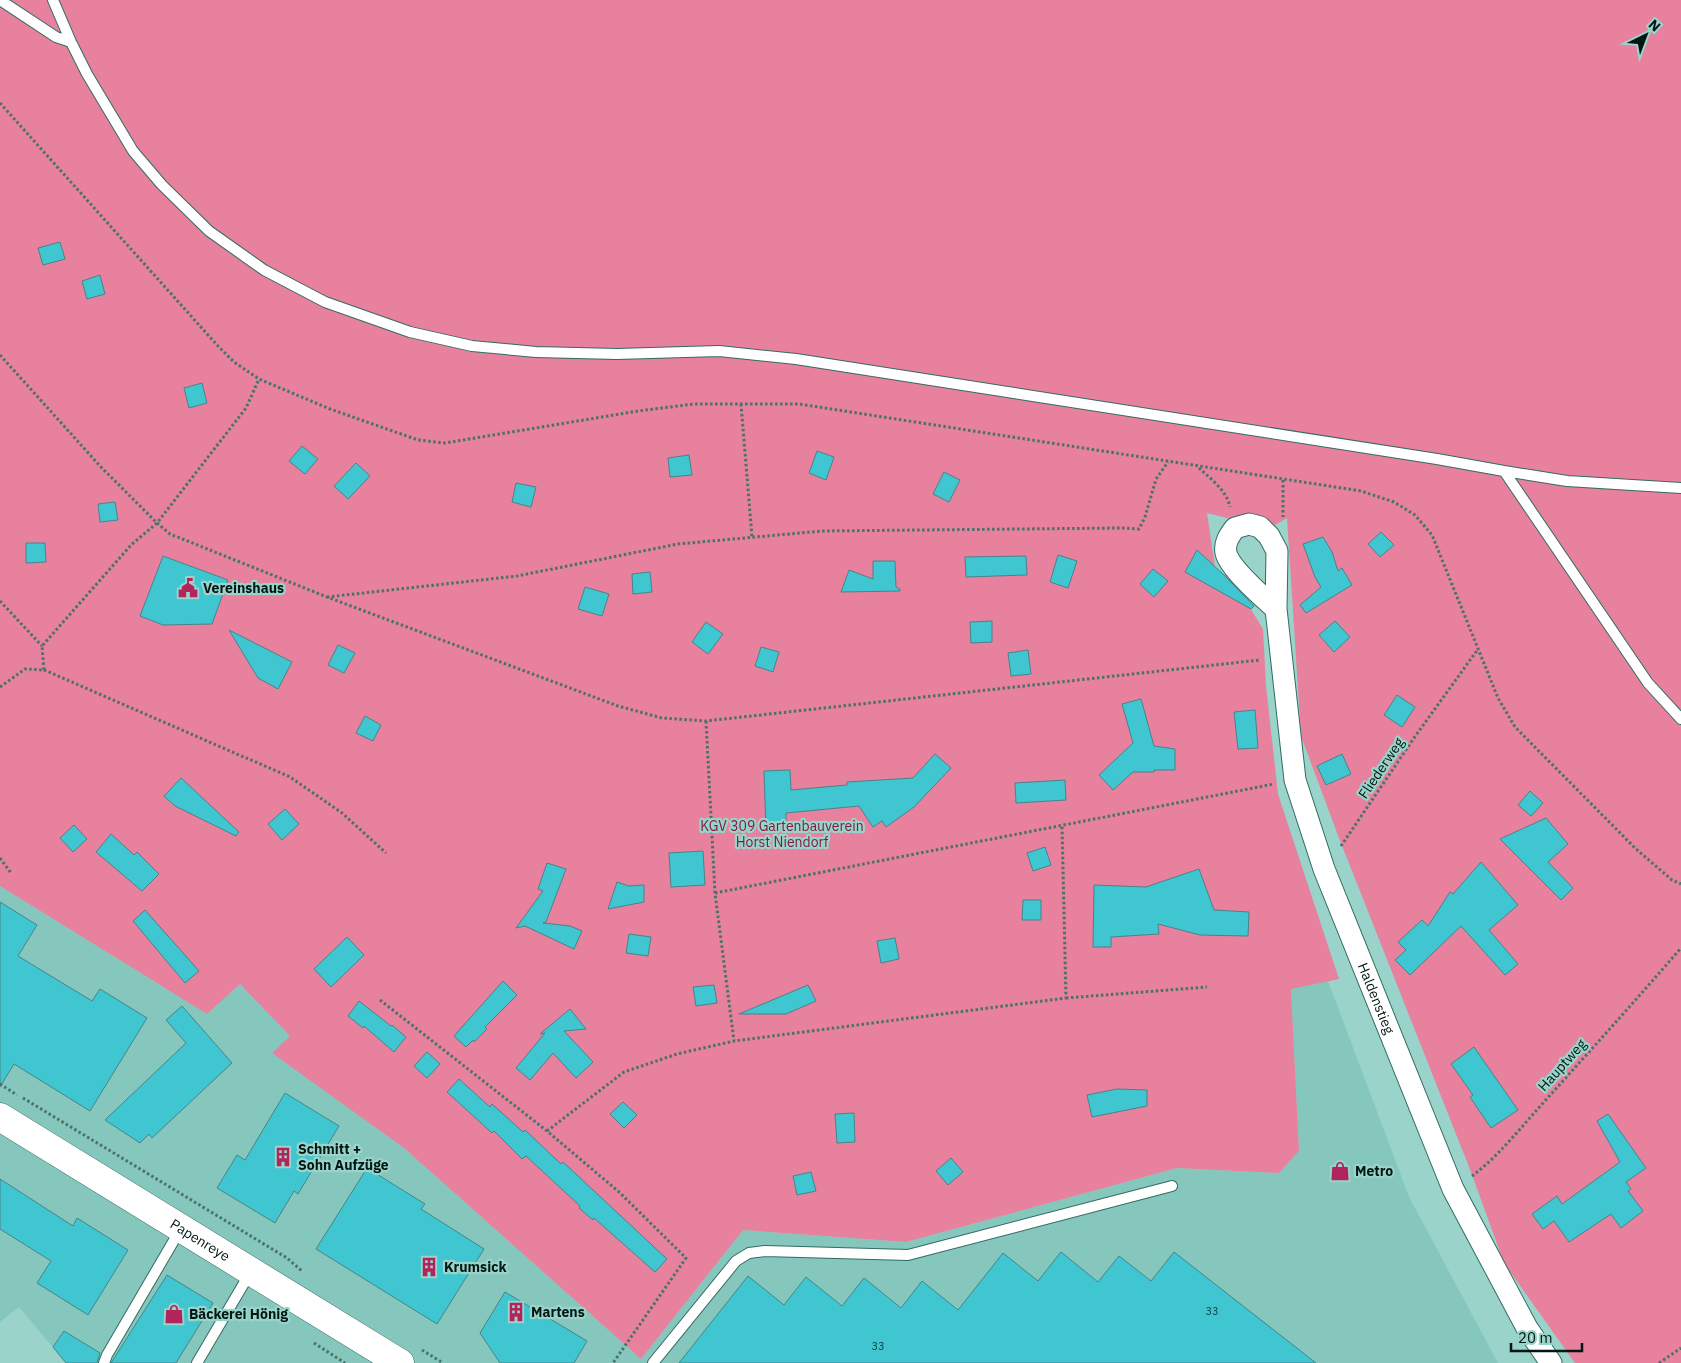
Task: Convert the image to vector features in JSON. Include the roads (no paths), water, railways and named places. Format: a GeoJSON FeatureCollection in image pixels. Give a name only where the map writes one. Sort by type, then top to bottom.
{"type":"FeatureCollection","features":[{"type":"Feature","properties":{"kind":"main road","name":"Papenreye"},"geometry":{"type":"LineString","coordinates":[[0,1117],[252,1270],[400,1363]]}},
{"type":"Feature","properties":{"kind":"street","name":"Haldenstieg"},"geometry":{"type":"LineString","coordinates":[[1276,609],[1232,566],[1226,553],[1226,540],[1234,528],[1249,524],[1260,527],[1269,536],[1277,552],[1276,609],[1295,780],[1324,869],[1453,1190],[1527,1328],[1551,1363]]}},
{"type":"Feature","properties":{"kind":"lane"},"geometry":{"type":"LineString","coordinates":[[0,0],[56,38],[71,42]]}},
{"type":"Feature","properties":{"kind":"lane"},"geometry":{"type":"LineString","coordinates":[[53,0],[87,74],[133,151],[162,185],[209,231],[264,270],[325,302],[410,332],[472,346],[536,352],[616,354],[719,351],[796,359],[1407,454],[1568,481],[1681,488]]}},
{"type":"Feature","properties":{"kind":"lane"},"geometry":{"type":"LineString","coordinates":[[1504,471],[1648,683],[1681,719]]}},
{"type":"Feature","properties":{"kind":"lane"},"geometry":{"type":"LineString","coordinates":[[653,1363],[736,1261],[749,1253],[765,1251],[908,1255],[1172,1186]]}},
{"type":"Feature","properties":{"kind":"lane"},"geometry":{"type":"LineString","coordinates":[[104,1363],[107,1354],[181,1228]]}},
{"type":"Feature","properties":{"kind":"lane"},"geometry":{"type":"LineString","coordinates":[[197,1363],[252,1270]]}},
{"type":"Feature","properties":{"kind":"place","name":"Vereinshaus"},"geometry":{"type":"Point","coordinates":[188,588]}},
{"type":"Feature","properties":{"kind":"place","name":"Schmitt + Sohn Aufzüge"},"geometry":{"type":"Point","coordinates":[283,1157]}},
{"type":"Feature","properties":{"kind":"place","name":"Metro"},"geometry":{"type":"Point","coordinates":[1340,1171]}},
{"type":"Feature","properties":{"kind":"place","name":"Krumsick"},"geometry":{"type":"Point","coordinates":[429,1267]}},
{"type":"Feature","properties":{"kind":"place","name":"Martens"},"geometry":{"type":"Point","coordinates":[516,1312]}},
{"type":"Feature","properties":{"kind":"place","name":"Bäckerei Hönig"},"geometry":{"type":"Point","coordinates":[174,1314]}},
{"type":"Feature","properties":{"kind":"park label","name":"KGV 309 Gartenbauverein Horst Niendorf"},"geometry":{"type":"Point","coordinates":[782,834]}}]}
